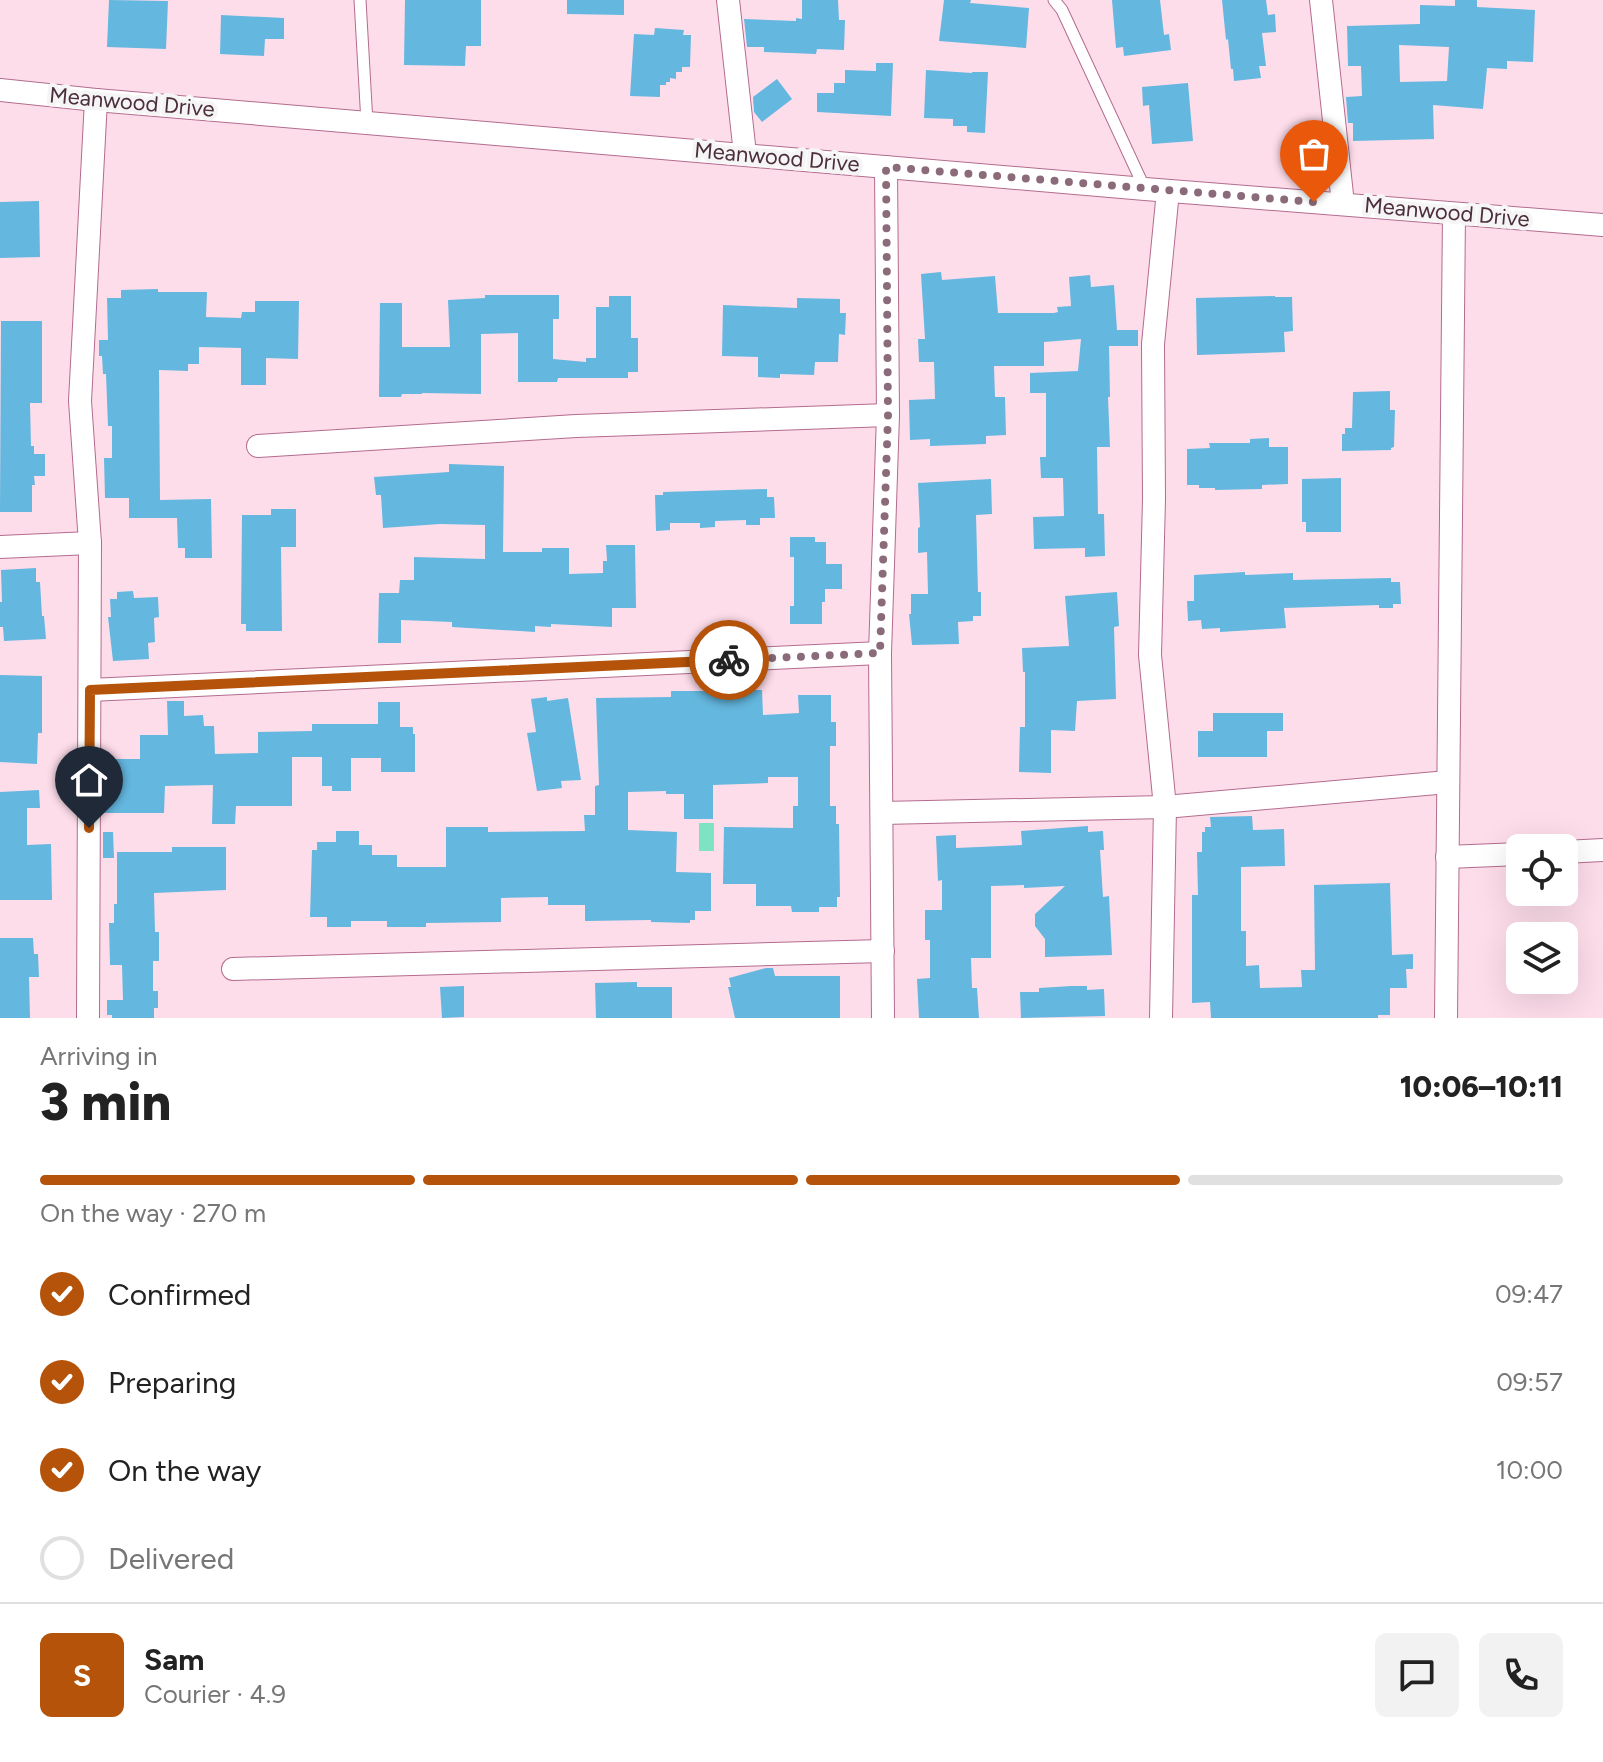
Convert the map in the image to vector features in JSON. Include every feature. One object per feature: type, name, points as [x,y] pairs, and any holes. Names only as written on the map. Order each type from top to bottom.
[{"type":"street","points":[[728,0],[745,154]]},
{"type":"street","points":[[1321,0],[1343,204]]},
{"type":"street","name":"Meanwood Drive","points":[[0,90],[1168,191],[1603,225]]},
{"type":"street","points":[[88,1018],[90,543],[80,401],[96,100]]},
{"type":"street","points":[[883,1018],[880,653],[888,415],[886,167]]},
{"type":"street","points":[[1161,1018],[1165,807],[1150,655],[1154,499],[1153,344],[1168,191]]},
{"type":"street","points":[[1446,1018],[1454,214]]},
{"type":"street","points":[[258,446],[576,426],[888,415]]},
{"type":"street","points":[[0,547],[90,543]]},
{"type":"street","points":[[90,690],[880,653]]},
{"type":"street","points":[[882,813],[1165,807],[1448,782]]},
{"type":"street","points":[[1578,851],[1603,850]]},
{"type":"street","points":[[1447,857],[1506,855]]},
{"type":"street","points":[[233,969],[883,951]]},
{"type":"lane","points":[[360,0],[367,123]]},
{"type":"lane","points":[[1061,3],[1145,189]]},
{"type":"shaded area","points":[[699,823],[714,823],[714,851],[699,851]]},
{"type":"building","points":[[109,0],[168,1],[166,49],[107,47]]},
{"type":"building","points":[[405,0],[481,0],[481,46],[466,46],[465,66],[404,65]]},
{"type":"building","points":[[567,0],[624,0],[624,15],[567,14]]},
{"type":"building","points":[[802,0],[838,0],[839,20],[845,20],[844,50],[817,49],[816,54],[764,52],[764,47],[747,47],[744,19],[796,21],[796,18],[802,19]]},
{"type":"building","points":[[944,0],[971,0],[970,3],[1029,8],[1026,48],[939,41]]},
{"type":"building","points":[[1112,0],[1160,0],[1164,35],[1169,34],[1171,50],[1124,56],[1123,47],[1116,48]]},
{"type":"building","points":[[1222,0],[1266,0],[1268,15],[1275,14],[1276,32],[1262,33],[1266,66],[1259,66],[1261,78],[1234,81]]},
{"type":"building","points":[[1455,0],[1477,0],[1477,7],[1535,10],[1533,62],[1507,61],[1507,69],[1487,68],[1483,109],[1433,105],[1434,139],[1353,141],[1353,123],[1348,123],[1346,97],[1362,96],[1361,66],[1348,66],[1347,26],[1420,24],[1420,5],[1455,6]],"holes":[[[1399,45],[1449,47],[1447,81],[1400,82]]]},
{"type":"building","points":[[221,15],[284,18],[284,39],[265,39],[264,56],[220,54]]},
{"type":"building","points":[[655,28],[684,30],[683,35],[691,35],[690,67],[682,67],[682,72],[676,72],[676,79],[670,78],[666,85],[660,85],[660,97],[630,96],[634,34],[654,35]]},
{"type":"building","points":[[876,63],[893,63],[891,116],[817,112],[817,93],[834,93],[834,83],[845,83],[845,70],[876,71]]},
{"type":"building","points":[[926,70],[988,72],[985,133],[967,132],[967,126],[953,126],[953,119],[924,118]]},
{"type":"building","points":[[777,79],[792,99],[762,122],[754,112],[753,97]]},
{"type":"building","points":[[1188,83],[1193,141],[1152,144],[1149,105],[1143,106],[1142,87]]},
{"type":"building","points":[[39,201],[40,257],[0,258],[0,202]]},
{"type":"building","points":[[941,272],[942,280],[995,276],[998,313],[1054,313],[1058,312],[1057,307],[1071,306],[1069,277],[1090,275],[1091,287],[1114,285],[1117,330],[1138,330],[1138,346],[1109,346],[1110,447],[1097,447],[1098,514],[1104,514],[1105,556],[1085,557],[1085,548],[1034,549],[1033,517],[1064,516],[1063,478],[1041,478],[1040,457],[1046,457],[1046,393],[1030,393],[1030,373],[1078,371],[1081,339],[1044,342],[1044,366],[994,366],[995,397],[1005,397],[1006,435],[986,436],[986,444],[930,446],[930,439],[910,440],[909,400],[935,399],[934,362],[919,362],[918,339],[925,339],[921,274]]},
{"type":"building","points":[[158,289],[158,292],[207,292],[206,317],[241,318],[242,312],[255,312],[255,301],[299,301],[298,359],[266,358],[266,385],[241,385],[241,348],[199,347],[199,364],[188,364],[188,371],[159,370],[160,500],[211,499],[212,558],[185,558],[185,548],[178,548],[177,518],[129,518],[129,498],[105,498],[104,458],[112,458],[112,426],[108,426],[106,374],[103,374],[102,356],[99,356],[99,340],[108,340],[107,298],[121,298],[121,290]]},
{"type":"building","points":[[485,295],[559,295],[559,319],[553,319],[553,359],[586,362],[586,358],[596,358],[596,307],[609,307],[609,296],[631,296],[631,338],[638,338],[638,372],[628,372],[628,378],[558,378],[557,382],[518,382],[518,333],[481,334],[481,394],[422,393],[379,397],[380,303],[402,303],[402,347],[450,347],[448,300],[485,298]]},
{"type":"building","points":[[1292,297],[1293,331],[1284,332],[1285,352],[1197,355],[1196,298]]},
{"type":"building","points":[[797,298],[840,299],[840,313],[846,313],[845,335],[839,334],[838,362],[815,362],[814,375],[758,377],[758,357],[722,356],[723,305],[797,308]]},
{"type":"building","points":[[1,321],[42,321],[42,403],[30,403],[31,446],[34,446],[34,454],[45,454],[45,476],[34,476],[32,512],[0,512]]},
{"type":"building","points":[[1390,391],[1390,410],[1395,410],[1394,447],[1391,450],[1342,451],[1342,434],[1345,434],[1345,428],[1352,428],[1353,392]]},
{"type":"building","points":[[1269,438],[1269,447],[1288,447],[1288,484],[1262,485],[1262,489],[1215,490],[1187,485],[1187,449],[1210,448],[1209,443],[1250,443],[1250,439]]},
{"type":"building","points":[[449,464],[504,466],[503,552],[569,548],[569,574],[603,573],[603,561],[607,561],[606,545],[635,545],[636,608],[612,608],[612,627],[551,624],[551,627],[535,626],[535,632],[452,627],[452,622],[401,620],[401,643],[378,643],[379,593],[399,593],[400,580],[414,580],[414,557],[485,559],[485,525],[383,528],[381,495],[376,495],[374,477],[449,472]]},
{"type":"building","points":[[1341,478],[1341,532],[1306,532],[1306,522],[1302,522],[1302,479]]},
{"type":"building","points":[[991,479],[992,514],[976,515],[981,616],[973,616],[973,621],[958,622],[959,644],[912,645],[911,594],[928,594],[927,552],[918,553],[918,483]]},
{"type":"building","points":[[767,489],[767,497],[774,497],[775,518],[760,518],[760,525],[746,525],[746,520],[715,521],[715,527],[700,528],[700,523],[670,523],[670,530],[656,531],[655,495],[663,495],[663,492]]},
{"type":"building","points":[[271,509],[296,509],[296,547],[281,547],[282,631],[246,631],[246,624],[241,624],[242,515],[271,515]]},
{"type":"building","points":[[790,537],[815,537],[815,542],[826,542],[826,564],[842,564],[842,589],[825,589],[822,624],[790,624],[790,606],[794,606],[794,557],[790,557]]},
{"type":"building","points":[[36,568],[46,639],[4,641],[3,627],[0,627],[1,570]]},
{"type":"building","points":[[1245,572],[1245,575],[1293,573],[1293,580],[1391,578],[1391,582],[1400,582],[1401,604],[1393,604],[1393,608],[1379,608],[1379,605],[1284,608],[1286,628],[1220,632],[1220,628],[1202,629],[1201,620],[1188,621],[1187,601],[1194,601],[1194,575]]},
{"type":"building","points":[[133,591],[134,598],[158,597],[159,617],[154,618],[155,642],[148,643],[149,659],[113,661],[108,617],[111,617],[110,599],[117,599],[117,592]]},
{"type":"building","points":[[1117,592],[1119,626],[1114,627],[1116,699],[1077,701],[1075,731],[1051,730],[1051,773],[1019,772],[1020,727],[1025,727],[1022,648],[1069,646],[1065,596]]},
{"type":"building","points":[[0,675],[42,676],[42,733],[38,733],[37,764],[0,762]]},
{"type":"building","points":[[744,690],[762,690],[763,715],[799,713],[798,695],[831,695],[831,722],[836,722],[836,746],[830,746],[830,806],[836,806],[836,824],[839,824],[840,897],[837,897],[837,907],[819,907],[819,912],[792,912],[791,906],[756,906],[756,884],[723,884],[724,827],[793,828],[793,806],[798,806],[798,777],[768,777],[768,783],[713,785],[713,819],[684,819],[684,794],[628,792],[628,830],[677,832],[676,872],[711,873],[711,911],[695,911],[695,920],[690,920],[690,923],[585,921],[585,905],[548,905],[548,897],[501,898],[501,922],[387,927],[387,921],[351,921],[351,927],[327,927],[327,917],[310,917],[312,850],[317,850],[317,842],[336,842],[336,831],[359,831],[359,845],[372,845],[372,855],[397,855],[397,867],[446,867],[446,827],[488,827],[488,832],[585,831],[584,815],[595,815],[595,786],[599,785],[596,698],[671,697],[671,691],[744,694]]},
{"type":"building","points":[[547,697],[547,701],[568,698],[581,780],[561,781],[562,788],[537,791],[527,733],[536,732],[531,699]]},
{"type":"building","points":[[167,701],[184,701],[184,716],[203,715],[204,726],[214,726],[215,754],[258,753],[258,732],[312,731],[312,724],[378,724],[378,702],[400,702],[400,727],[413,727],[415,734],[415,772],[381,772],[381,758],[351,758],[351,791],[332,791],[332,786],[322,786],[322,757],[292,757],[292,806],[236,806],[235,824],[212,824],[213,785],[165,786],[164,813],[103,813],[103,788],[108,787],[108,759],[140,759],[140,735],[168,735]]},
{"type":"building","points":[[1213,713],[1283,713],[1283,731],[1267,731],[1267,757],[1198,757],[1198,731],[1213,731]]},
{"type":"building","points":[[39,790],[40,808],[27,808],[27,845],[51,844],[52,900],[0,900],[0,792]]},
{"type":"building","points":[[1252,816],[1253,830],[1284,829],[1285,866],[1241,867],[1241,931],[1246,931],[1246,966],[1259,965],[1260,988],[1302,987],[1301,970],[1315,970],[1314,885],[1390,883],[1392,955],[1413,954],[1413,969],[1406,969],[1407,988],[1390,988],[1390,1015],[1378,1015],[1378,1018],[1211,1018],[1210,1002],[1192,1003],[1192,895],[1198,895],[1197,852],[1202,852],[1202,832],[1205,832],[1205,827],[1211,827],[1210,817]]},
{"type":"building","points":[[1088,826],[1088,832],[1103,831],[1104,850],[1100,850],[1103,897],[1109,896],[1112,955],[1045,957],[1045,939],[1035,926],[1035,914],[1065,886],[991,886],[991,958],[971,958],[972,988],[977,988],[979,1018],[919,1018],[917,979],[930,978],[930,940],[925,940],[925,910],[942,910],[942,880],[938,881],[936,836],[956,835],[956,848],[1022,845],[1021,831]]},
{"type":"building","points":[[103,832],[113,832],[114,858],[103,858]]},
{"type":"building","points":[[172,847],[226,847],[226,890],[154,893],[159,961],[153,961],[153,991],[158,991],[158,1008],[154,1008],[154,1018],[112,1018],[112,1015],[107,1015],[107,1000],[123,1000],[122,965],[110,965],[109,923],[114,923],[114,904],[117,904],[117,852],[172,852]]},
{"type":"building","points":[[0,938],[33,938],[34,954],[38,954],[39,977],[29,977],[30,1018],[0,1018]]},
{"type":"building","points":[[773,968],[775,976],[840,976],[840,1018],[735,1018],[729,978]]},
{"type":"building","points":[[637,982],[637,987],[672,987],[672,1018],[596,1018],[595,983]]},
{"type":"building","points":[[464,986],[464,1017],[442,1018],[440,987]]},
{"type":"building","points":[[1087,986],[1087,990],[1104,989],[1105,1016],[1021,1018],[1020,992]]},
{"type":"way so far","points":[[729,660],[880,653],[888,415],[886,167],[1314,202]]},
{"type":"route","points":[[89,828],[90,690],[729,660]]}]
